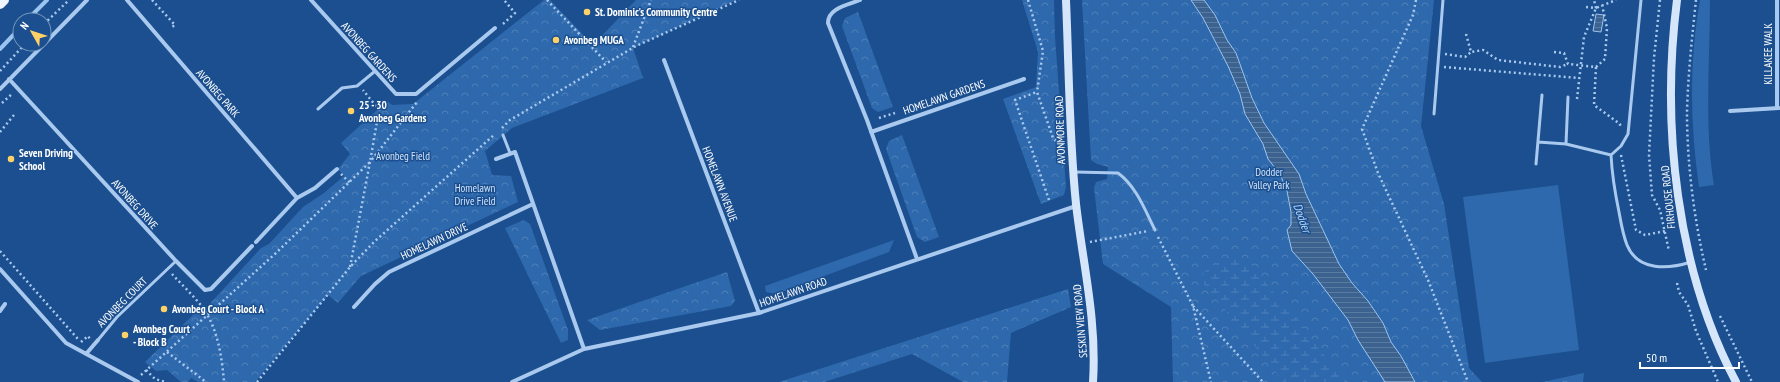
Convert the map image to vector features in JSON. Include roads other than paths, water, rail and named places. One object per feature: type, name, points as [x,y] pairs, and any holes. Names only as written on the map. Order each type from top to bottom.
[{"type":"main road","points":[[0,4],[4,0]]},
{"type":"main road","name":"AVONMORE ROAD","points":[[1066,0],[1073,172],[1076,206],[1084,259]]},
{"type":"main road","name":"FIRHOUSE ROAD","points":[[1677,0],[1671,94],[1678,196],[1683,233],[1710,324],[1736,382]]},
{"type":"main road","name":"SESKIN VIEW ROAD","points":[[1084,259],[1091,304],[1095,351],[1093,382]]},
{"type":"street","points":[[0,89],[87,0]]},
{"type":"street","name":"AVONBEG PARK","points":[[127,0],[297,198]]},
{"type":"street","name":"AVONBEG GARDENS","points":[[311,0],[374,72],[396,94],[416,94],[495,28]]},
{"type":"street","points":[[860,0],[832,12],[828,16],[828,23],[871,132],[917,260]]},
{"type":"street","name":"KILLAKEE WALK","points":[[1777,0],[1779,108]]},
{"type":"street","name":"HOMELAWN AVENUE","points":[[664,60],[759,313]]},
{"type":"street","name":"AVONBEG DRIVE","points":[[9,79],[176,262],[203,288],[208,290],[252,246]]},
{"type":"street","name":"HOMELAWN GARDENS","points":[[871,132],[1024,79]]},
{"type":"street","points":[[1730,111],[1779,108]]},
{"type":"street","points":[[496,159],[515,152],[584,349]]},
{"type":"street","points":[[256,242],[297,198],[315,188],[337,169]]},
{"type":"street","name":"HOMELAWN DRIVE","points":[[354,307],[375,284],[389,272],[532,204]]},
{"type":"street","name":"HOMELAWN ROAD","points":[[512,382],[584,349],[759,313],[1076,206]]},
{"type":"street","points":[[0,270],[62,339],[86,354],[138,382]]},
{"type":"street","points":[[0,311],[5,304]]},
{"type":"street","points":[[86,354],[96,342]]},
{"type":"lane","points":[[1434,114],[1443,0]]},
{"type":"lane","points":[[1641,0],[1628,134],[1620,146],[1611,155],[1612,179],[1627,246],[1639,261],[1650,266],[1674,267],[1691,262]]},
{"type":"lane","points":[[318,109],[342,88],[359,85],[374,72]]},
{"type":"lane","points":[[1536,164],[1542,95]]},
{"type":"lane","points":[[1566,144],[1568,97]]},
{"type":"lane","points":[[503,135],[510,153]]},
{"type":"lane","points":[[1538,142],[1566,144],[1611,155]]},
{"type":"lane","points":[[1073,172],[1108,171],[1118,173],[1126,180],[1137,196],[1155,230]]},
{"type":"lane","name":"AVONBEG COURT","points":[[96,342],[117,317],[176,262]]},
{"type":"water","name":"Dodder","points":[[1191,0],[1204,0],[1215,15],[1227,40],[1236,53],[1252,98],[1264,123],[1299,174],[1306,194],[1339,264],[1383,323],[1391,342],[1401,356],[1415,382],[1385,382],[1358,340],[1348,320],[1313,274],[1292,251],[1287,230],[1291,225],[1291,212],[1287,191],[1280,174],[1268,159],[1263,144],[1245,114],[1240,94],[1228,66],[1203,18]]},
{"type":"water","points":[[1596,14],[1604,15],[1601,32],[1593,31]]},
{"type":"waterway","points":[[35,12],[47,0]]},
{"type":"waterway","points":[[0,49],[12,36]]},
{"type":"place","name":"St. Dominic's Community Centre","points":[[587,12]]},
{"type":"place","name":"Avonbeg MUGA","points":[[556,40]]},
{"type":"place","name":"25 - 30 Avonbeg Gardens","points":[[351,111]]},
{"type":"place","name":"Seven Driving School","points":[[11,159]]},
{"type":"place","name":"Avonbeg Court - Block A","points":[[164,309]]},
{"type":"place","name":"Avonbeg Court - Block B","points":[[125,335]]},
{"type":"park label","name":"Avonbeg Field","points":[[403,156]]},
{"type":"park label","name":"Dodder Valley Park","points":[[1269,178]]},
{"type":"park label","name":"Homelawn Drive Field","points":[[475,194]]}]
